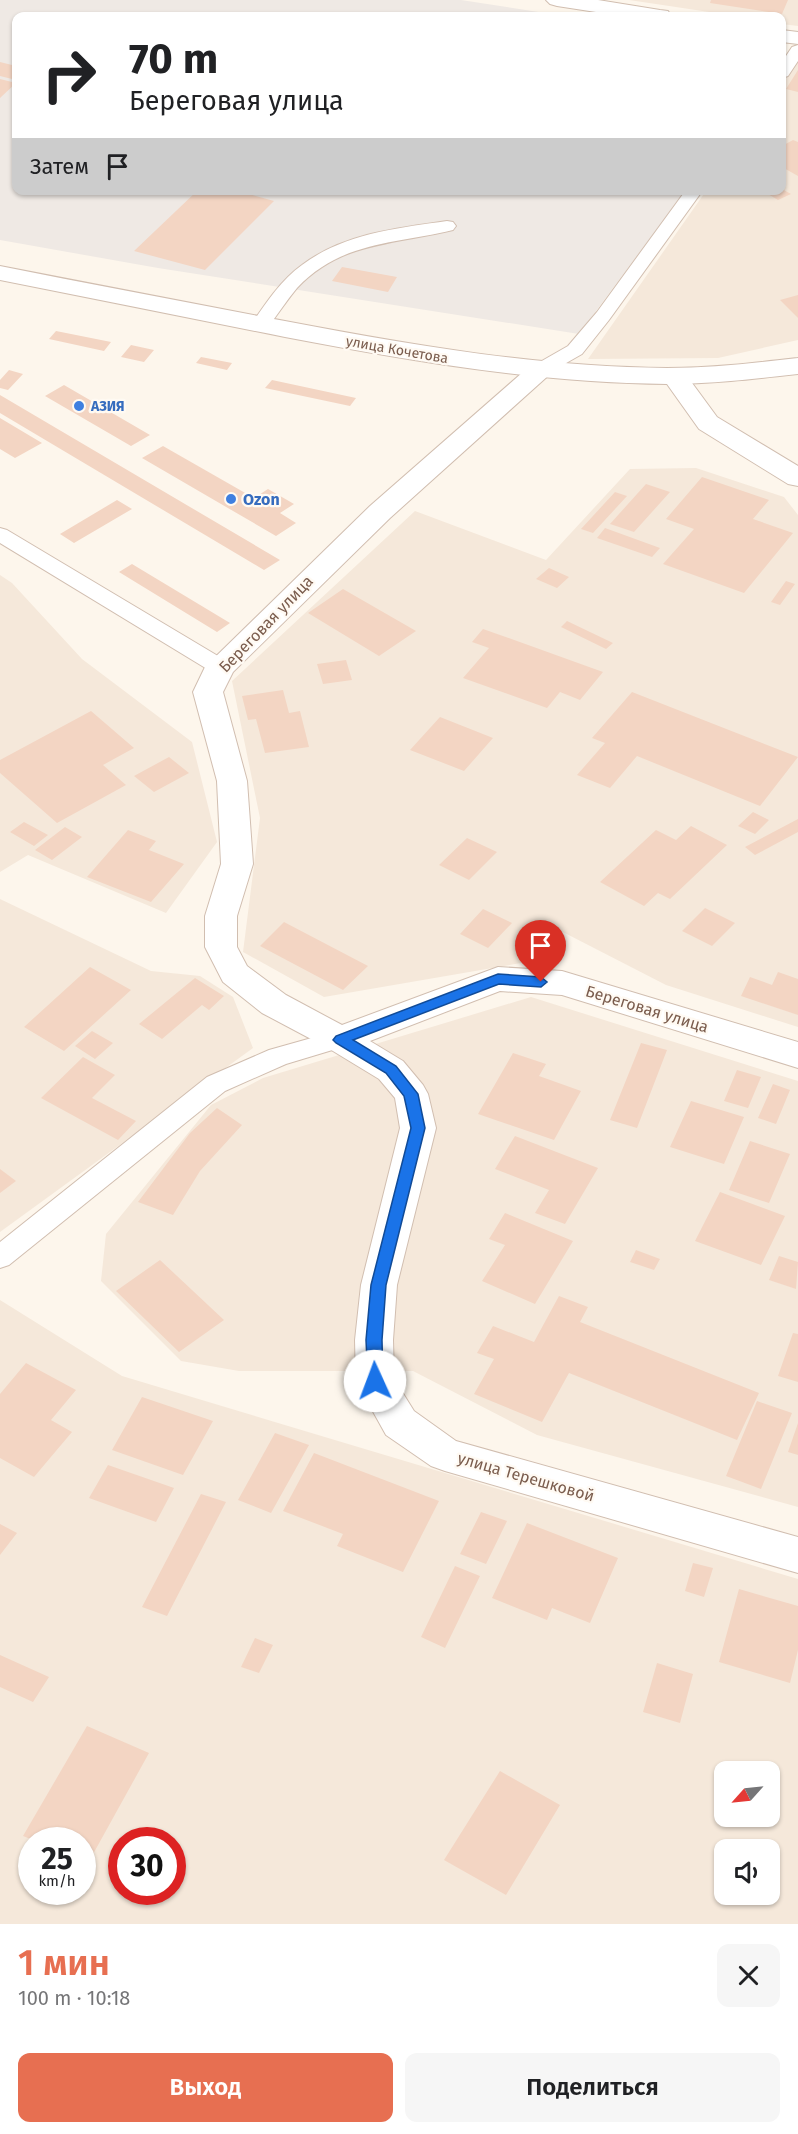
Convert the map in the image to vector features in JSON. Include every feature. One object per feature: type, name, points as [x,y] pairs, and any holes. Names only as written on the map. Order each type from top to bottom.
[{"type":"street","points":[[557,0],[619,5],[645,12]]},
{"type":"street","name":"улица Кочетова","points":[[0,273],[437,358],[617,376],[675,377],[753,372],[798,366]]},
{"type":"street","name":"Береговая улица","points":[[540,370],[380,512],[220,667],[208,692],[232,781],[237,864],[221,916],[221,947],[235,974],[274,1004],[340,1040],[498,979],[562,983],[798,1055]]},
{"type":"street","points":[[675,377],[708,423],[798,478]]},
{"type":"street","name":"улица Терешковой","points":[[340,1040],[391,1070],[411,1094],[418,1128],[379,1285],[374,1340],[375,1381],[400,1423],[445,1454],[798,1555]]},
{"type":"lane","points":[[786,67],[798,50]]},
{"type":"lane","points":[[540,370],[575,350],[603,316],[691,195]]},
{"type":"lane","points":[[260,325],[292,283],[331,254],[381,235],[447,226]]},
{"type":"lane","points":[[0,534],[220,667]]},
{"type":"lane","points":[[0,1257],[216,1084],[278,1057],[340,1040]]},
{"type":"shaded area","points":[[0,0],[461,0],[538,12],[12,12],[12,195],[682,195],[579,334],[158,268],[0,240]]},
{"type":"shaded area","points":[[629,0],[798,0],[798,26],[786,24],[786,12],[709,12]]},
{"type":"shaded area","points":[[798,61],[798,340],[718,358],[588,359],[703,195],[786,195],[786,78]]},
{"type":"shaded area","points":[[696,468],[784,497],[798,515],[798,1027],[666,985],[557,929],[533,961],[324,997],[243,952],[260,818],[232,681],[415,511],[546,560],[630,469]]},
{"type":"shaded area","points":[[0,575],[12,583],[82,659],[192,742],[217,842],[166,913],[28,855],[0,872]]},
{"type":"shaded area","points":[[0,899],[151,971],[200,976],[233,997],[253,1048],[0,1232]]},
{"type":"shaded area","points":[[531,997],[798,1081],[798,1507],[537,1435],[413,1371],[239,1371],[181,1361],[101,1281],[106,1234],[211,1105],[263,1078]]},
{"type":"shaded area","points":[[0,1300],[122,1376],[798,1579],[798,1924],[0,1924]]},
{"type":"building","points":[[711,0],[788,0],[783,12],[710,3]]},
{"type":"building","points":[[0,62],[12,65],[12,79],[0,76]]},
{"type":"building","points":[[798,70],[798,92],[786,89]]},
{"type":"building","points":[[0,79],[12,82],[12,87],[0,98]]},
{"type":"building","points":[[793,140],[798,142],[798,176],[786,169],[786,144]]},
{"type":"building","points":[[786,191],[791,194],[778,200],[770,195],[786,195]]},
{"type":"building","points":[[193,195],[252,195],[274,201],[205,270],[134,251]]},
{"type":"building","points":[[342,267],[397,277],[388,292],[332,281]]},
{"type":"building","points":[[798,295],[798,318],[780,300]]},
{"type":"building","points":[[56,331],[111,342],[104,351],[49,339]]},
{"type":"building","points":[[131,345],[154,350],[144,362],[121,357]]},
{"type":"building","points":[[201,357],[232,363],[227,370],[196,363]]},
{"type":"building","points":[[9,370],[23,374],[8,390],[0,388],[0,380]]},
{"type":"building","points":[[272,380],[356,398],[350,406],[265,388]]},
{"type":"building","points":[[64,385],[150,435],[131,446],[45,396]]},
{"type":"building","points":[[0,395],[280,560],[264,570],[0,413]]},
{"type":"building","points":[[0,418],[42,443],[15,458],[0,449]]},
{"type":"building","points":[[163,446],[254,498],[268,489],[294,504],[280,513],[296,523],[276,536],[142,458]]},
{"type":"building","points":[[702,477],[769,500],[753,519],[793,533],[744,593],[663,564],[694,529],[666,519]]},
{"type":"building","points":[[646,484],[670,492],[634,532],[610,524]]},
{"type":"building","points":[[615,492],[627,496],[593,533],[581,529]]},
{"type":"building","points":[[117,500],[132,509],[74,543],[60,534]]},
{"type":"building","points":[[605,528],[660,548],[652,557],[597,538]]},
{"type":"building","points":[[132,564],[230,623],[217,632],[119,572]]},
{"type":"building","points":[[549,568],[569,577],[557,588],[536,579]]},
{"type":"building","points":[[786,581],[795,584],[780,605],[771,602]]},
{"type":"building","points":[[343,589],[416,631],[379,656],[308,613]]},
{"type":"building","points":[[567,621],[613,643],[606,649],[561,627]]},
{"type":"building","points":[[483,629],[603,672],[580,700],[560,692],[547,708],[463,678],[489,648],[472,642]]},
{"type":"building","points":[[346,660],[352,680],[323,684],[317,664]]},
{"type":"building","points":[[283,690],[289,713],[300,711],[309,747],[265,753],[256,719],[248,720],[242,696]]},
{"type":"building","points":[[632,692],[798,757],[760,806],[637,756],[610,788],[577,775],[605,743],[592,738]]},
{"type":"building","points":[[91,711],[134,748],[103,765],[126,785],[57,823],[0,773],[0,760]]},
{"type":"building","points":[[440,717],[493,738],[464,771],[410,750]]},
{"type":"building","points":[[169,757],[189,773],[154,792],[134,776]]},
{"type":"building","points":[[753,812],[769,820],[755,834],[738,826]]},
{"type":"building","points":[[798,819],[798,832],[755,855],[745,847]]},
{"type":"building","points":[[24,822],[48,835],[34,846],[10,832]]},
{"type":"building","points":[[691,826],[727,845],[670,899],[658,893],[644,906],[600,882],[656,830],[676,840]]},
{"type":"building","points":[[65,827],[82,837],[52,860],[35,850]]},
{"type":"building","points":[[128,830],[156,841],[149,850],[184,864],[151,902],[87,877]]},
{"type":"building","points":[[467,838],[497,852],[469,880],[439,865]]},
{"type":"building","points":[[705,908],[735,923],[712,946],[682,931]]},
{"type":"building","points":[[483,909],[512,923],[488,948],[460,934]]},
{"type":"building","points":[[284,922],[368,966],[343,990],[260,946]]},
{"type":"building","points":[[90,967],[131,990],[64,1051],[24,1027]]},
{"type":"building","points":[[778,972],[798,979],[798,1015],[741,996],[750,977],[772,985]]},
{"type":"building","points":[[195,978],[224,996],[209,1010],[202,1005],[162,1039],[139,1024]]},
{"type":"building","points":[[92,1031],[113,1043],[95,1059],[75,1046]]},
{"type":"building","points":[[641,1043],[667,1050],[637,1128],[610,1120]]},
{"type":"building","points":[[513,1053],[546,1064],[539,1076],[581,1091],[554,1140],[478,1114]]},
{"type":"building","points":[[83,1057],[115,1075],[92,1098],[136,1121],[118,1140],[41,1098]]},
{"type":"building","points":[[737,1070],[761,1077],[748,1108],[724,1101]]},
{"type":"building","points":[[773,1084],[790,1090],[776,1124],[758,1118]]},
{"type":"building","points":[[691,1101],[744,1117],[724,1164],[670,1147]]},
{"type":"building","points":[[217,1108],[242,1125],[200,1171],[173,1215],[138,1202],[190,1133]]},
{"type":"building","points":[[515,1136],[598,1168],[565,1224],[535,1213],[549,1190],[495,1169]]},
{"type":"building","points":[[750,1141],[790,1154],[769,1203],[729,1190]]},
{"type":"building","points":[[0,1169],[16,1181],[0,1193]]},
{"type":"building","points":[[720,1192],[785,1216],[761,1265],[695,1241]]},
{"type":"building","points":[[505,1213],[573,1241],[535,1304],[482,1281],[505,1245],[489,1239]]},
{"type":"building","points":[[636,1250],[660,1259],[654,1270],[630,1262]]},
{"type":"building","points":[[779,1256],[798,1262],[796,1289],[769,1280]]},
{"type":"building","points":[[160,1260],[224,1320],[179,1352],[116,1291]]},
{"type":"building","points":[[559,1296],[588,1307],[580,1322],[759,1393],[737,1440],[569,1373],[542,1422],[474,1394],[494,1359],[477,1353],[493,1326],[534,1342]]},
{"type":"building","points":[[793,1333],[798,1334],[798,1382],[778,1376]]},
{"type":"building","points":[[26,1363],[76,1390],[51,1420],[72,1432],[34,1477],[0,1458],[0,1394]]},
{"type":"building","points":[[142,1397],[213,1421],[183,1475],[112,1450]]},
{"type":"building","points":[[757,1401],[792,1413],[761,1489],[726,1476]]},
{"type":"building","points":[[798,1423],[798,1455],[788,1452]]},
{"type":"building","points":[[275,1433],[309,1445],[271,1513],[238,1500]]},
{"type":"building","points":[[314,1453],[439,1501],[403,1572],[337,1546],[343,1534],[283,1511]]},
{"type":"building","points":[[108,1465],[174,1488],[156,1522],[89,1498]]},
{"type":"building","points":[[201,1494],[226,1502],[167,1616],[142,1607]]},
{"type":"building","points":[[481,1512],[507,1521],[486,1564],[460,1554]]},
{"type":"building","points":[[527,1523],[618,1558],[590,1623],[552,1608],[547,1620],[492,1598]]},
{"type":"building","points":[[0,1524],[17,1533],[0,1555]]},
{"type":"building","points":[[693,1563],[713,1568],[704,1597],[685,1591]]},
{"type":"building","points":[[455,1566],[480,1576],[445,1648],[421,1637]]},
{"type":"building","points":[[739,1589],[798,1606],[798,1650],[790,1683],[719,1662]]},
{"type":"building","points":[[255,1638],[273,1645],[259,1673],[241,1667]]},
{"type":"building","points":[[0,1655],[49,1677],[33,1702],[0,1687]]},
{"type":"building","points":[[657,1663],[693,1674],[680,1723],[643,1712]]},
{"type":"building","points":[[87,1726],[149,1753],[96,1849],[96,1827],[28,1827]]},
{"type":"building","points":[[500,1771],[560,1805],[506,1895],[444,1860]]},
{"type":"place","name":"АЗИЯ","points":[[79,406]]},
{"type":"place","name":"Ozon","points":[[231,499]]},
{"type":"route","points":[[375,1381],[374,1340],[379,1285],[418,1128],[411,1094],[391,1070],[340,1040],[498,979],[541,982]]}]
